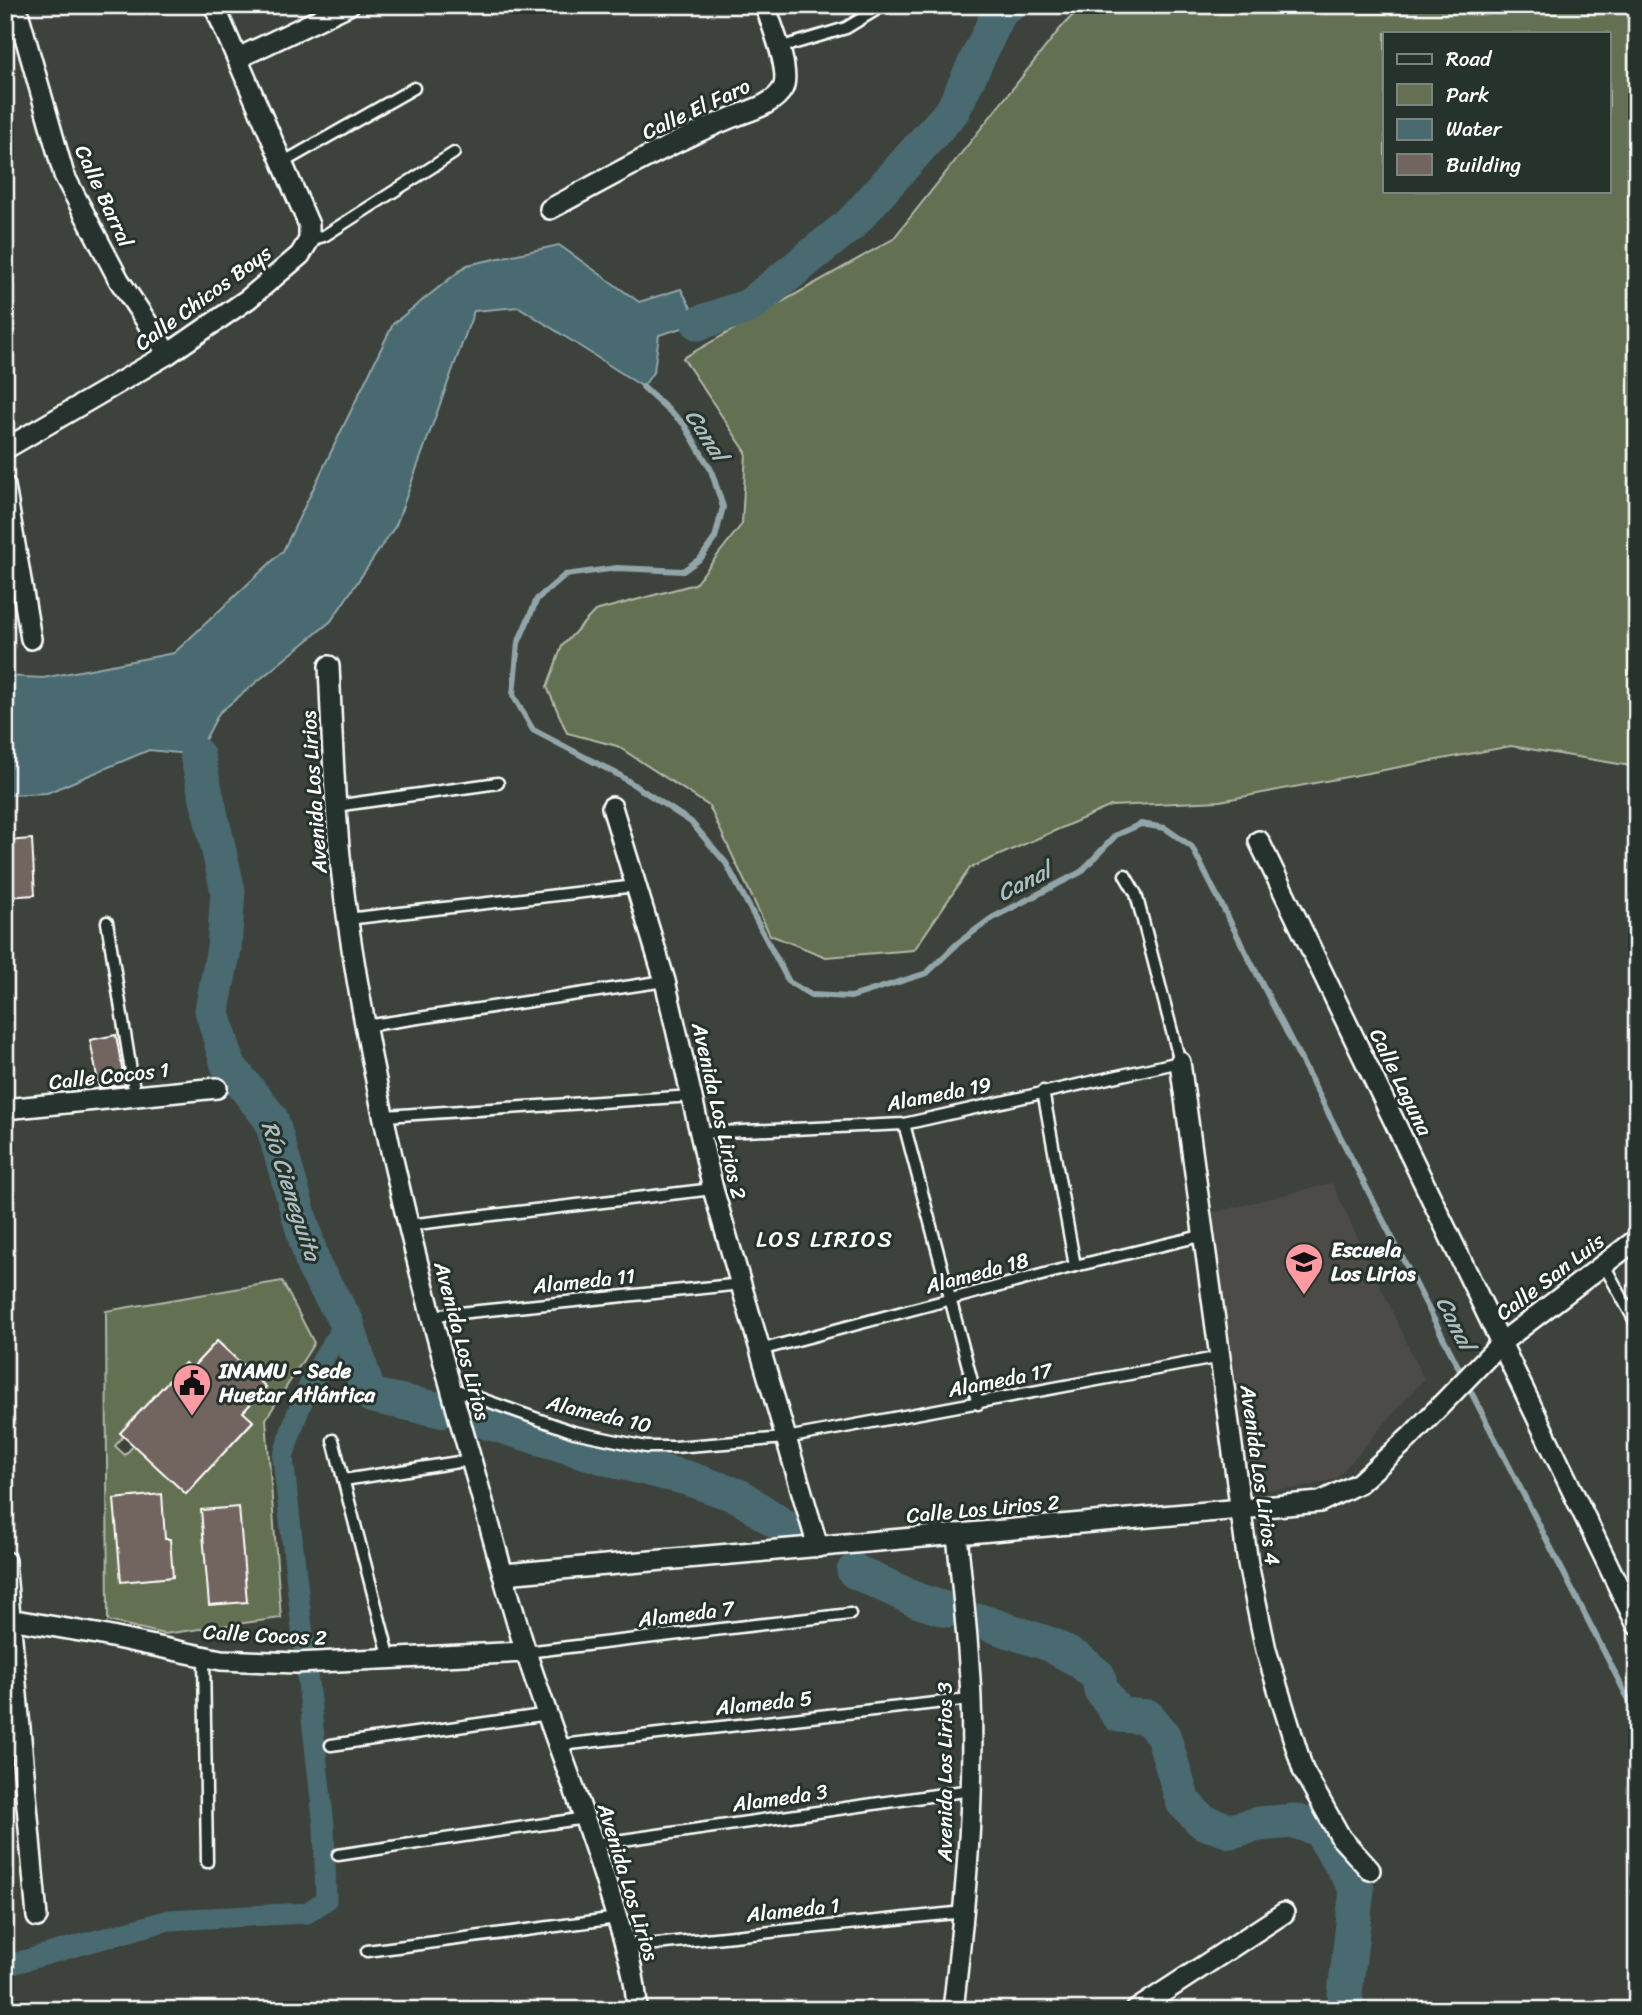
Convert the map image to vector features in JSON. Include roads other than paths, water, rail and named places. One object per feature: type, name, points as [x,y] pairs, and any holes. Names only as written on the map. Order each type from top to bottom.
[{"type":"street","name":"Calle Barral","points":[[16,5],[64,175],[120,281],[168,354]]},
{"type":"street","points":[[214,5],[309,225],[309,240]]},
{"type":"street","points":[[238,58],[349,5]]},
{"type":"street","name":"Calle El Faro","points":[[550,209],[684,137],[774,98],[782,91],[786,80],[765,5]]},
{"type":"street","name":"Calle Chicos Boys","points":[[5,449],[168,354],[248,299],[300,255],[309,240]]},
{"type":"street","points":[[5,486],[31,639]]},
{"type":"street","name":"Avenida Los Lirios","points":[[329,666],[335,806],[347,919],[365,1026],[408,1225],[449,1388],[526,1652],[595,1844],[627,1947],[637,2010]]},
{"type":"street","name":"Avenida Los Lirios 2","points":[[612,807],[664,981],[713,1189],[818,1547]]},
{"type":"street","name":"Calle Laguna","points":[[1259,841],[1502,1342],[1630,1595],[1637,1625]]},
{"type":"street","name":"Avenida Los Lirios 4","points":[[1181,1062],[1243,1510],[1248,1564],[1266,1650],[1303,1770],[1341,1838],[1370,1870]]},
{"type":"street","name":"Calle Cocos 1","points":[[5,1109],[217,1088]]},
{"type":"street","name":"Calle San Luis","points":[[1434,1413],[1502,1342],[1637,1239]]},
{"type":"street","name":"Calle Los Lirios 2","points":[[504,1574],[1320,1502],[1359,1483],[1434,1413]]},
{"type":"street","name":"Avenida Los Lirios 3","points":[[953,2010],[964,1912],[971,1790],[971,1699],[957,1534]]},
{"type":"street","points":[[5,1561],[8,1623],[37,1917]]},
{"type":"street","name":"Calle Cocos 2","points":[[8,1623],[97,1634],[204,1656],[296,1663],[526,1652]]},
{"type":"street","points":[[1136,2010],[1284,1913]]},
{"type":"lane","points":[[778,49],[846,28],[884,5]]},
{"type":"lane","points":[[282,163],[414,88]]},
{"type":"lane","points":[[309,240],[324,236],[454,153]]},
{"type":"lane","points":[[335,806],[498,783]]},
{"type":"lane","points":[[1125,875],[1136,894],[1181,1062]]},
{"type":"lane","points":[[347,919],[636,886]]},
{"type":"lane","points":[[107,922],[135,1096]]},
{"type":"lane","points":[[365,1026],[664,981]]},
{"type":"lane","name":"Alameda 19","points":[[701,1133],[904,1124],[1181,1062]]},
{"type":"lane","points":[[1043,1091],[1075,1266]]},
{"type":"lane","points":[[385,1116],[693,1096]]},
{"type":"lane","points":[[904,1124],[978,1404]]},
{"type":"lane","points":[[408,1225],[713,1189]]},
{"type":"lane","name":"Alameda 18","points":[[760,1350],[1075,1266],[1205,1236]]},
{"type":"lane","points":[[1604,1265],[1637,1325]]},
{"type":"lane","name":"Alameda 11","points":[[430,1316],[741,1284]]},
{"type":"lane","name":"Alameda 17","points":[[786,1438],[1221,1357]]},
{"type":"lane","name":"Alameda 10","points":[[449,1388],[574,1432],[646,1447],[786,1438]]},
{"type":"lane","points":[[333,1440],[390,1659]]},
{"type":"lane","points":[[344,1480],[471,1461]]},
{"type":"lane","name":"Alameda 7","points":[[526,1652],[850,1614]]},
{"type":"lane","points":[[204,1656],[207,1862]]},
{"type":"lane","name":"Alameda 5","points":[[561,1745],[971,1699]]},
{"type":"lane","points":[[331,1745],[549,1714]]},
{"type":"lane","name":"Alameda 3","points":[[595,1844],[971,1790]]},
{"type":"lane","points":[[338,1855],[585,1818]]},
{"type":"lane","name":"Alameda 1","points":[[627,1947],[964,1912]]},
{"type":"lane","points":[[367,1951],[617,1918]]},
{"type":"water","points":[[559,245],[639,302],[681,289],[699,323],[659,335],[654,371],[643,387],[519,307],[474,311],[396,525],[331,621],[219,713],[197,755],[149,750],[47,793],[5,795],[5,676],[43,678],[174,653],[283,551],[393,324],[467,265]]},
{"type":"waterway","points":[[699,323],[749,306],[852,223],[953,110],[1000,11],[1008,5]]},
{"type":"waterway","name":"Canal","points":[[643,387],[684,424],[711,470],[723,507],[715,538],[701,558],[683,571],[617,568],[565,575],[537,599],[518,643],[513,695],[533,730],[619,775],[691,822],[726,863],[789,982],[811,995],[851,997],[927,973],[958,943],[992,918],[1081,872],[1116,835],[1141,824],[1165,828],[1192,847],[1637,1716]]},
{"type":"waterway","name":"Río Cieneguita","points":[[197,755],[228,891],[224,948],[212,1010],[228,1065],[271,1119],[314,1267],[347,1323],[367,1389],[373,1396],[441,1410]]},
{"type":"waterway","points":[[5,1966],[169,1920],[307,1913],[326,1900],[324,1826],[283,1458],[308,1387],[347,1323]]},
{"type":"waterway","name":"Río Cieneguita","points":[[474,1418],[620,1462],[687,1478],[739,1496],[786,1528]]},
{"type":"waterway","name":"Río Cieneguita","points":[[854,1571],[919,1601],[948,1610]]},
{"type":"waterway","name":"Río Cieneguita","points":[[980,1621],[1049,1644],[1079,1660],[1098,1676],[1101,1690],[1119,1715],[1148,1717],[1163,1735],[1183,1802],[1203,1822],[1231,1831],[1259,1824],[1294,1821],[1319,1829],[1357,1889],[1345,1993],[1347,2010]]},
{"type":"place","name":"Escuela Los Lirios","points":[[1304,1296]]},
{"type":"place","name":"INAMU - Sede Huetar Atlántica","points":[[192,1417]]},
{"type":"district","name":"LOS LIRIOS","points":[[825,1239]]}]
